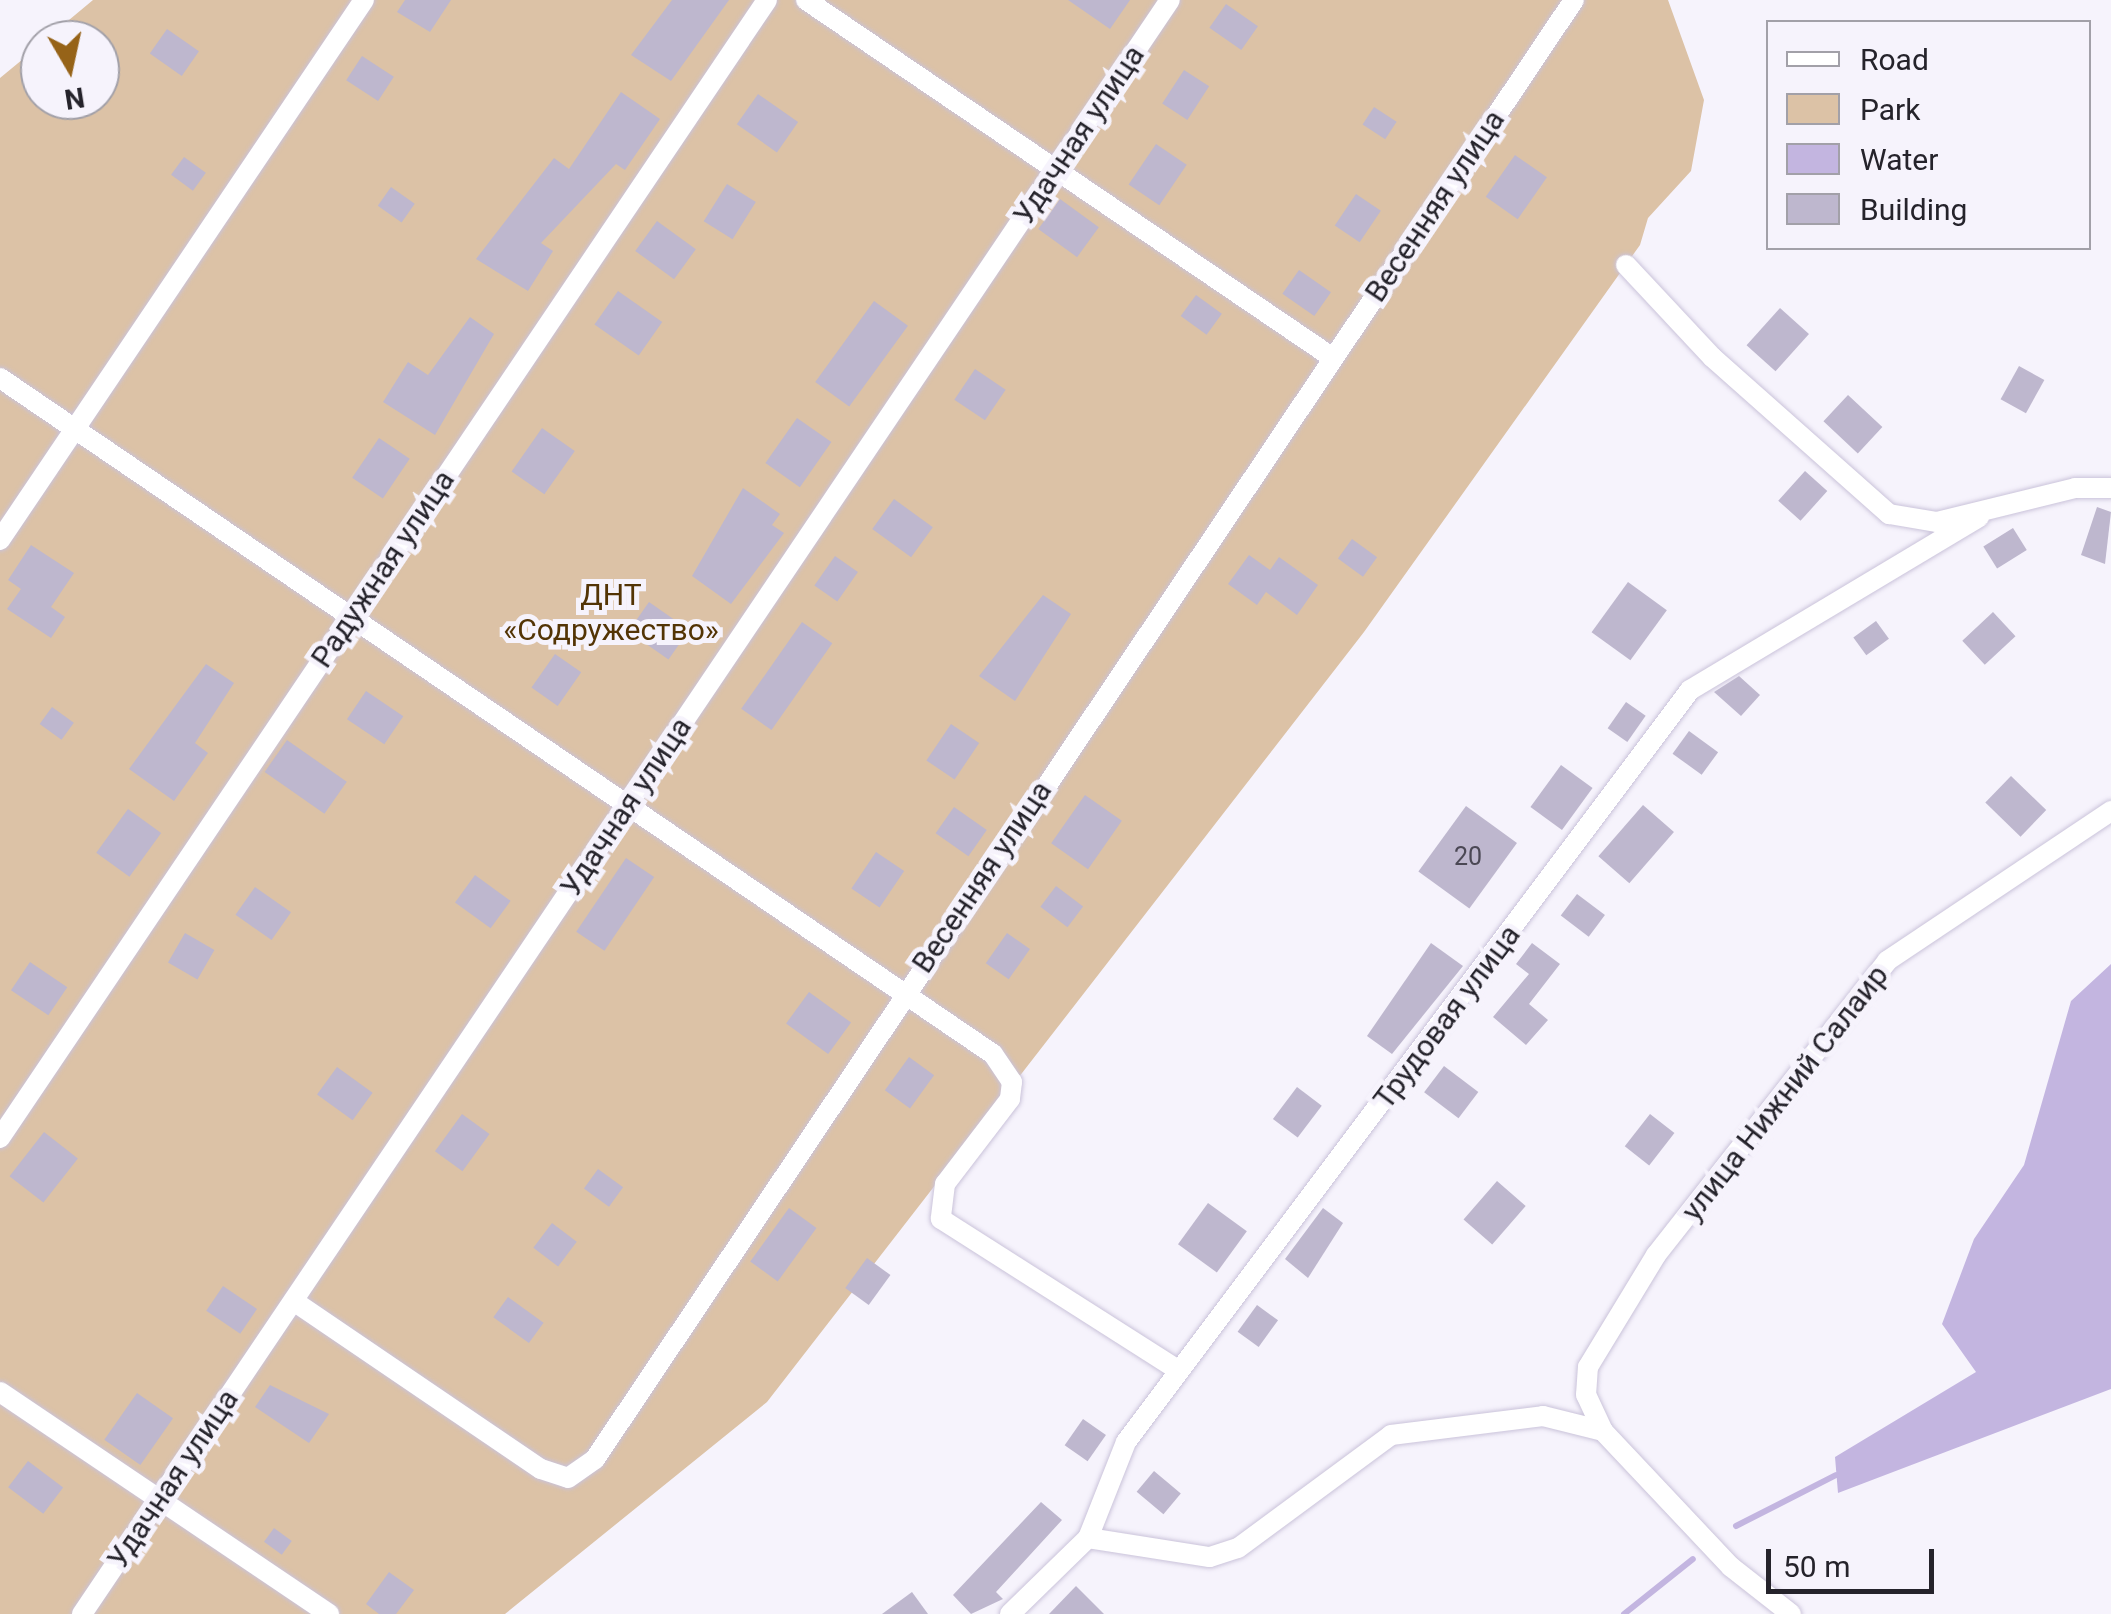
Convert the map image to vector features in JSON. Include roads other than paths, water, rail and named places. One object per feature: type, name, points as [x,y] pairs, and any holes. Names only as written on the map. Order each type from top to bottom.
[{"type":"street","points":[[0,540],[364,0]]},
{"type":"street","name":"Радужная улица","points":[[0,1138],[767,0]]},
{"type":"street","points":[[806,0],[1333,358]]},
{"type":"street","name":"Удачная улица","points":[[82,1614],[1170,0]]},
{"type":"street","name":"Весенняя улица","points":[[295,1302],[568,1478],[595,1459],[904,993],[1574,0]]},
{"type":"street","points":[[1626,265],[1873,503],[1937,522],[1980,517],[2074,488],[2111,488]]},
{"type":"street","points":[[0,378],[993,1054],[1012,1082],[1010,1100],[945,1184],[941,1219],[1178,1370]]},
{"type":"street","name":"Трудовая улица","points":[[1010,1614],[1088,1538],[1126,1442],[1690,690],[1980,517]]},
{"type":"street","name":"улица Нижний Салаир","points":[[1604,1431],[1586,1395],[1600,1348],[1656,1255],[1887,961],[2111,811]]},
{"type":"street","points":[[0,1392],[329,1614]]},
{"type":"street","points":[[1088,1538],[1210,1557],[1238,1548],[1392,1435],[1544,1416],[1604,1431],[1731,1567],[1791,1614]]},
{"type":"water","points":[[2111,964],[2111,1389],[1838,1493],[1835,1457],[1976,1372],[1942,1324],[1974,1239],[2024,1165],[2071,1001]]},
{"type":"waterway","points":[[1736,1526],[1836,1475]]},
{"type":"waterway","points":[[1624,1614],[1693,1559]]},
{"type":"park label","name":"ДНТ «Содружество»","points":[[611,612]]}]
